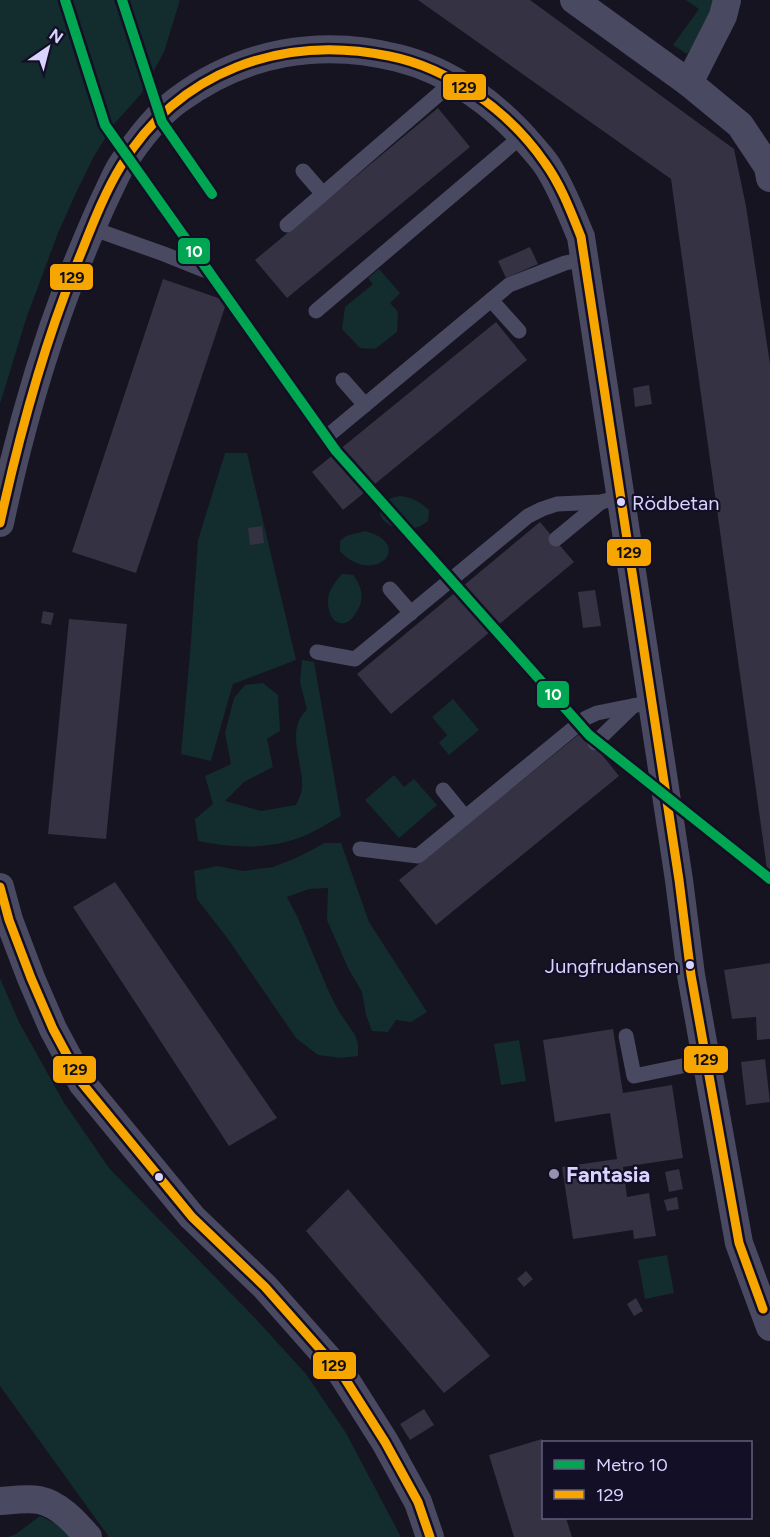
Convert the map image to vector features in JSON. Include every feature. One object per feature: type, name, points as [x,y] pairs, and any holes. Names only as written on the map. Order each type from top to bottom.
[{"type":"street","points":[[574,0],[689,83],[740,125],[768,167],[770,178]]},
{"type":"street","points":[[689,83],[723,16],[728,0]]},
{"type":"street","points":[[0,523],[22,426],[52,330],[91,228],[121,167],[150,126],[177,101],[211,79],[241,64],[274,54],[341,49],[378,53],[434,70],[472,91],[523,135],[548,165],[566,197],[581,237],[611,499],[642,704],[679,880],[691,975],[738,1243],[768,1314]]},
{"type":"street","points":[[0,887],[9,920],[31,978],[53,1029],[82,1083],[192,1217],[265,1287],[342,1374],[385,1442],[418,1502],[430,1537]]},
{"type":"street","points":[[1,1500],[38,1500],[53,1505],[74,1521],[88,1537]]},
{"type":"lane","points":[[287,225],[454,81]]},
{"type":"lane","points":[[316,311],[523,135]]},
{"type":"lane","points":[[303,171],[323,194]]},
{"type":"lane","points":[[91,228],[204,270]]},
{"type":"lane","points":[[330,434],[509,285],[565,263],[585,259]]},
{"type":"lane","points":[[491,300],[519,331]]},
{"type":"lane","points":[[343,380],[365,405]]},
{"type":"lane","points":[[556,539],[611,499]]},
{"type":"lane","points":[[317,652],[355,659],[528,516],[557,504],[611,499]]},
{"type":"lane","points":[[390,589],[411,613]]},
{"type":"lane","points":[[595,743],[642,704]]},
{"type":"lane","points":[[360,849],[418,856],[586,718],[597,713],[642,704]]},
{"type":"lane","points":[[443,790],[465,817]]},
{"type":"lane","points":[[626,1036],[634,1076],[706,1061]]},
{"type":"green space","points":[[0,0],[180,0],[164,52],[141,94],[115,123],[94,156],[58,233],[26,319],[0,404]]},
{"type":"green space","points":[[686,0],[717,0],[708,22],[687,54],[673,45],[699,9]]},
{"type":"green space","points":[[379,269],[400,293],[390,303],[398,312],[397,332],[375,349],[360,348],[342,329],[345,307],[373,284],[368,278]]},
{"type":"green space","points":[[225,453],[247,453],[296,660],[233,684],[211,761],[181,754],[198,540]]},
{"type":"green space","points":[[400,496],[416,500],[429,510],[428,521],[416,528],[404,529],[393,527],[385,521],[380,514],[380,507],[387,500]]},
{"type":"green space","points":[[365,531],[380,537],[387,545],[388,553],[384,560],[376,564],[365,565],[353,561],[340,551],[340,541],[346,536]]},
{"type":"green space","points":[[342,574],[353,575],[362,594],[360,605],[352,618],[340,623],[330,614],[328,599],[331,589]]},
{"type":"green space","points":[[302,660],[314,662],[341,816],[309,834],[278,844],[238,846],[198,841],[195,819],[213,804],[205,776],[231,764],[225,733],[234,698],[245,685],[263,683],[278,695],[280,731],[267,739],[273,767],[244,782],[225,801],[261,811],[296,805],[302,787],[297,727],[307,710],[300,682]]},
{"type":"green space","points":[[453,699],[479,730],[449,755],[439,743],[447,735],[432,717]]},
{"type":"green space","points":[[394,775],[404,787],[414,779],[437,805],[399,838],[365,800]]},
{"type":"green space","points":[[325,843],[341,843],[369,922],[427,1012],[411,1022],[396,1020],[388,1032],[372,1031],[366,1015],[362,992],[348,968],[327,920],[328,888],[309,889],[287,897],[328,990],[355,1035],[358,1056],[341,1058],[318,1055],[296,1038],[228,939],[197,899],[194,871],[217,866],[243,871],[273,867]]},
{"type":"green space","points":[[0,978],[19,1022],[63,1101],[109,1168],[255,1318],[306,1374],[346,1433],[401,1537],[109,1537],[0,1386]]},
{"type":"green space","points":[[519,1040],[526,1081],[501,1085],[494,1044]]},
{"type":"green space","points":[[667,1255],[674,1293],[645,1299],[638,1260]]},
{"type":"green space","points":[[40,1516],[59,1525],[70,1537],[8,1537],[16,1534]]},
{"type":"building","points":[[418,0],[530,0],[734,149],[746,206],[770,364],[770,869],[767,869],[671,179]]},
{"type":"building","points":[[438,108],[470,147],[287,298],[255,260]]},
{"type":"building","points":[[530,247],[538,264],[506,278],[498,261]]},
{"type":"building","points":[[163,279],[227,301],[136,573],[72,552]]},
{"type":"building","points":[[496,322],[527,360],[343,510],[312,472]]},
{"type":"building","points":[[649,385],[652,404],[635,407],[633,388]]},
{"type":"building","points":[[540,522],[574,562],[391,714],[357,674]]},
{"type":"building","points":[[262,526],[264,543],[250,545],[248,528]]},
{"type":"building","points":[[595,590],[601,626],[583,628],[578,592]]},
{"type":"building","points":[[43,611],[54,613],[51,625],[41,623]]},
{"type":"building","points":[[69,619],[127,624],[106,839],[48,834]]},
{"type":"building","points":[[583,731],[619,776],[436,925],[399,880]]},
{"type":"building","points":[[115,882],[277,1118],[229,1146],[73,907]]},
{"type":"building","points":[[770,963],[770,1039],[757,1040],[756,1017],[732,1019],[724,970]]},
{"type":"building","points":[[613,1029],[623,1093],[672,1085],[683,1158],[623,1167],[627,1197],[649,1193],[656,1236],[634,1239],[633,1230],[573,1239],[562,1167],[617,1159],[610,1113],[555,1122],[543,1040]]},
{"type":"building","points":[[765,1059],[770,1102],[746,1105],[741,1062]]},
{"type":"building","points":[[679,1169],[683,1189],[669,1192],[665,1172]]},
{"type":"building","points":[[348,1189],[490,1356],[444,1393],[306,1231]]},
{"type":"building","points":[[677,1197],[679,1209],[667,1211],[664,1200]]},
{"type":"building","points":[[526,1271],[533,1279],[524,1287],[517,1279]]},
{"type":"building","points":[[636,1298],[643,1311],[634,1316],[627,1304]]},
{"type":"building","points":[[424,1409],[434,1425],[410,1440],[400,1424]]},
{"type":"building","points":[[542,1439],[542,1519],[566,1519],[572,1537],[514,1537],[489,1455]]},
{"type":"metro line","name":"10","points":[[65,0],[105,125],[336,451],[589,735],[770,879]]},
{"type":"metro line","name":"10","points":[[122,0],[162,122],[212,194]]},
{"type":"transit line","name":"129","points":[[0,523],[23,426],[42,362],[63,299],[91,229],[121,166],[145,133],[172,106],[203,84],[236,67],[272,56],[310,51],[349,51],[389,56],[434,71],[477,95],[514,126],[551,171],[581,237],[679,880],[691,975],[739,1243],[763,1309]]},
{"type":"transit line","name":"129","points":[[0,887],[9,920],[31,978],[53,1029],[82,1083],[192,1217],[265,1287],[342,1374],[385,1442],[418,1502],[430,1537]]},
{"type":"place","name":"Rödbetan","points":[[621,502]]},
{"type":"place","name":"Jungfrudansen","points":[[690,965]]},
{"type":"place","name":"Fantasia","points":[[554,1174]]}]
